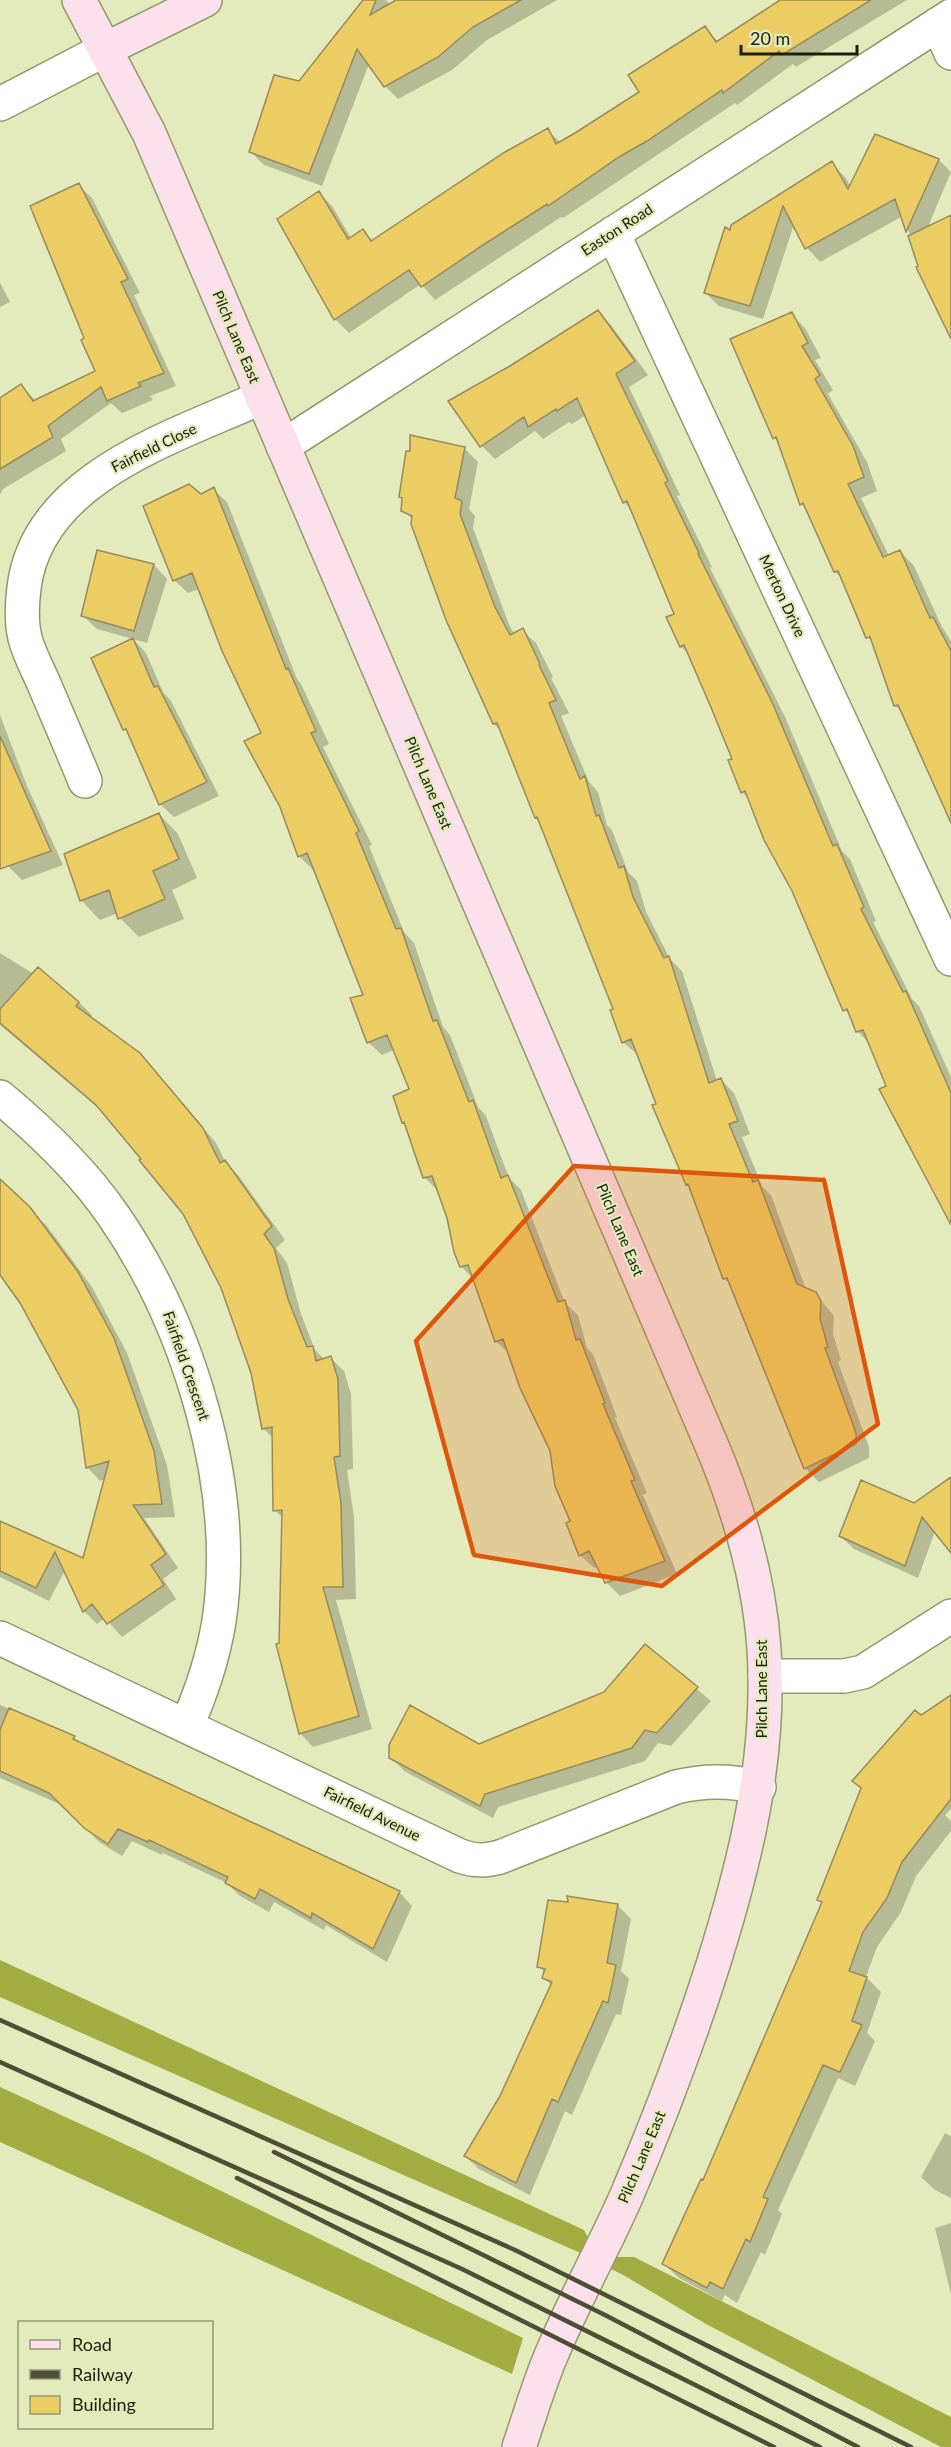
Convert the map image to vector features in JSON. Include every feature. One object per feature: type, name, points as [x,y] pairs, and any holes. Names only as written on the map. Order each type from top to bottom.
[{"type":"street","name":"Pilch Lane East","points":[[79,0],[149,133],[725,1476],[750,1555],[764,1647],[765,1676],[759,1787],[740,1876],[697,2016],[668,2095],[625,2198],[545,2371],[519,2447]]},
{"type":"street","points":[[0,104],[205,0]]},
{"type":"street","name":"Easton Road","points":[[283,446],[612,233],[947,31]]},
{"type":"street","name":"Merton Drive","points":[[612,233],[951,959]]},
{"type":"street","name":"Fairfield Close","points":[[86,781],[25,640],[23,599],[32,552],[53,517],[109,469],[135,454],[262,397]]},
{"type":"street","name":"Fairfield Crescent","points":[[0,1097],[56,1147],[112,1215],[138,1255],[163,1303],[197,1390],[206,1423],[220,1514],[222,1583],[219,1619],[206,1680],[187,1725]]},
{"type":"street","points":[[765,1676],[844,1676],[863,1672],[951,1616]]},
{"type":"street","name":"Fairfield Avenue","points":[[0,1638],[460,1856],[473,1860],[500,1857],[676,1787],[693,1783],[723,1781],[759,1787]]},
{"type":"highlighted area","points":[[574,1166],[824,1180],[878,1424],[662,1586],[474,1555],[416,1341]]},
{"type":"green space","points":[[0,1960],[584,2230],[594,2246],[603,2254],[615,2257],[634,2257],[951,2417],[951,2447],[941,2447],[706,2324],[625,2276],[576,2251],[0,1997]]},
{"type":"green space","points":[[0,2087],[135,2149],[523,2338],[512,2374],[0,2142]]},
{"type":"building","points":[[363,0],[376,0],[370,15],[396,0],[521,0],[473,27],[438,57],[384,87],[357,49],[309,174],[249,152],[274,75],[299,81]]},
{"type":"building","points":[[780,0],[871,0],[782,55],[779,51],[723,93],[722,90],[421,287],[409,270],[334,320],[277,219],[319,191],[348,239],[363,229],[371,241],[505,152],[548,128],[556,144],[639,92],[628,75],[705,26],[716,42]]},
{"type":"building","points":[[875,134],[939,159],[906,232],[895,199],[805,249],[783,206],[750,306],[704,293],[725,227],[730,230],[731,225],[832,161],[848,189]]},
{"type":"building","points":[[79,183],[128,279],[121,282],[164,373],[138,383],[141,386],[107,401],[101,387],[48,426],[53,437],[0,469],[0,398],[21,384],[33,401],[95,371],[81,340],[84,338],[30,206]]},
{"type":"building","points":[[951,215],[951,339],[916,267],[918,266],[908,236]]},
{"type":"building","points":[[598,310],[635,361],[616,374],[668,481],[665,483],[698,554],[772,702],[833,846],[837,844],[864,907],[861,909],[903,992],[906,991],[951,1093],[951,1225],[879,1089],[886,1086],[863,1030],[856,1032],[847,1009],[843,1011],[792,891],[764,840],[745,791],[741,793],[728,760],[732,759],[710,705],[684,645],[680,647],[666,617],[674,614],[627,501],[623,503],[577,398],[528,427],[524,417],[480,447],[448,401],[510,366]]},
{"type":"building","points":[[792,312],[808,343],[802,346],[820,375],[815,379],[853,446],[864,477],[848,484],[883,557],[900,550],[930,618],[933,617],[951,651],[951,823],[898,705],[894,706],[870,637],[866,638],[838,571],[834,572],[803,503],[800,505],[776,437],[773,439],[730,339]]},
{"type":"building","points":[[410,435],[465,447],[455,498],[462,501],[460,514],[495,607],[510,635],[523,628],[540,664],[556,700],[549,703],[580,779],[585,776],[596,816],[599,815],[619,868],[624,866],[633,897],[664,958],[669,956],[709,1083],[721,1078],[738,1121],[729,1124],[753,1182],[758,1180],[797,1284],[816,1292],[821,1301],[820,1319],[828,1347],[825,1348],[856,1433],[856,1444],[804,1469],[727,1278],[723,1279],[688,1184],[686,1185],[652,1105],[656,1104],[631,1039],[622,1043],[610,1010],[613,1009],[537,817],[535,818],[497,723],[493,724],[446,620],[411,524],[412,516],[401,511],[402,498],[399,497],[406,451],[410,451]]},
{"type":"building","points":[[189,484],[201,494],[214,487],[286,669],[288,668],[316,731],[311,733],[359,831],[356,833],[396,929],[401,928],[433,1021],[437,1020],[469,1102],[473,1100],[501,1178],[508,1175],[558,1302],[565,1300],[576,1340],[580,1339],[605,1403],[603,1404],[635,1480],[631,1481],[665,1561],[605,1583],[589,1551],[579,1556],[566,1523],[570,1521],[555,1486],[550,1451],[520,1388],[503,1339],[495,1342],[468,1265],[460,1267],[454,1252],[447,1218],[432,1176],[423,1178],[404,1122],[402,1123],[393,1096],[409,1089],[387,1035],[367,1043],[350,998],[363,995],[307,853],[298,857],[280,807],[244,741],[261,733],[222,651],[192,573],[173,581],[143,506]]},
{"type":"building","points":[[97,550],[154,564],[134,631],[81,616]]},
{"type":"building","points":[[133,638],[154,687],[158,686],[207,782],[159,805],[126,729],[123,730],[91,658]]},
{"type":"building","points":[[0,736],[51,851],[0,869]]},
{"type":"building","points":[[159,813],[179,859],[153,871],[165,899],[118,919],[109,890],[80,901],[64,854]]},
{"type":"building","points":[[38,967],[79,1002],[76,1006],[140,1053],[203,1128],[220,1163],[225,1160],[272,1226],[264,1234],[274,1248],[288,1299],[307,1347],[313,1346],[316,1361],[331,1356],[338,1379],[340,1456],[334,1457],[341,1503],[343,1587],[323,1587],[359,1716],[299,1734],[276,1644],[279,1643],[282,1510],[273,1511],[272,1427],[262,1429],[251,1373],[221,1288],[183,1214],[96,1105],[0,1023],[0,1009]]},
{"type":"building","points":[[0,1179],[30,1207],[78,1272],[114,1338],[154,1451],[162,1504],[133,1505],[166,1554],[151,1565],[164,1585],[107,1624],[92,1604],[83,1612],[55,1552],[36,1588],[0,1571],[0,1521],[83,1558],[109,1461],[86,1468],[78,1410],[20,1303],[0,1275]]},
{"type":"building","points":[[951,1477],[951,1553],[922,1517],[905,1566],[839,1536],[861,1480],[914,1503]]},
{"type":"building","points":[[645,1644],[698,1687],[657,1733],[645,1730],[632,1748],[485,1794],[480,1806],[389,1758],[389,1745],[410,1705],[479,1744],[604,1692]]},
{"type":"building","points":[[951,1695],[951,1799],[902,1862],[887,1898],[863,1932],[849,1971],[867,1977],[852,2021],[862,2025],[840,2072],[823,2065],[763,2197],[768,2199],[750,2242],[746,2239],[723,2289],[710,2282],[707,2288],[662,2264],[701,2179],[703,2180],[822,1902],[817,1900],[861,1788],[852,1781],[915,1710],[921,1715]]},
{"type":"building","points":[[9,1708],[75,1736],[73,1739],[400,1891],[373,1949],[312,1913],[311,1918],[260,1889],[255,1899],[225,1883],[228,1877],[149,1840],[148,1842],[118,1829],[108,1844],[84,1828],[49,1793],[0,1771],[0,1730]]},
{"type":"building","points":[[567,1896],[618,1904],[607,1963],[616,1965],[608,2003],[603,2001],[558,2102],[552,2099],[516,2183],[464,2156],[500,2096],[552,1982],[542,1978],[545,1969],[537,1967],[548,1900],[568,1902]]},
{"type":"railway","points":[[0,2020],[515,2250],[911,2447]]},
{"type":"railway","points":[[0,2062],[462,2269],[820,2447]]},
{"type":"railway","points":[[274,2152],[605,2315],[858,2447]]},
{"type":"railway","points":[[237,2178],[774,2447]]}]
